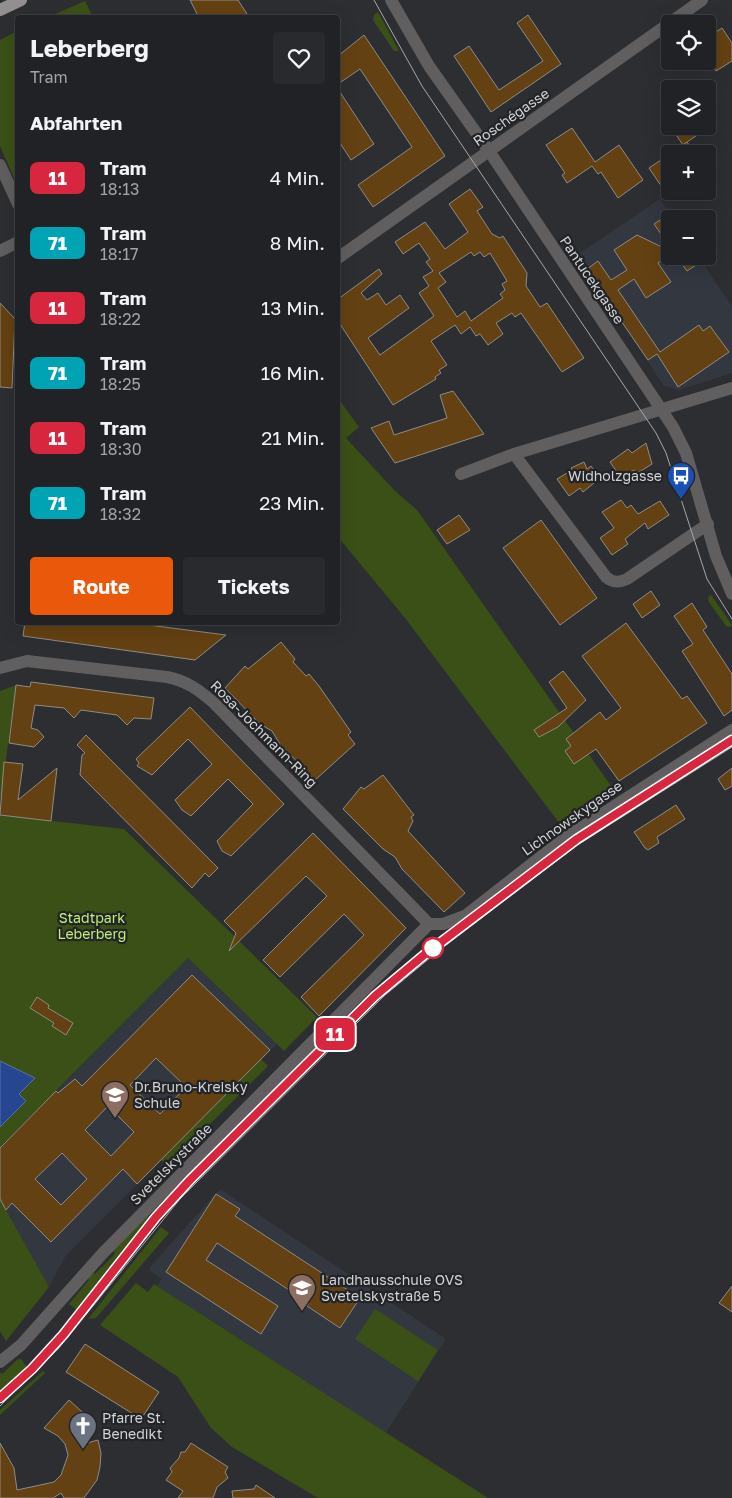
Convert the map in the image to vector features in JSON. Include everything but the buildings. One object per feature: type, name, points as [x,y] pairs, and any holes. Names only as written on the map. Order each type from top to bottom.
[{"type":"main road","points":[[0,10],[21,0]]},
{"type":"street","name":"Pantucekgasse","points":[[391,0],[430,66],[662,409],[681,442],[708,524],[716,556],[732,594]]},
{"type":"street","name":"Roschégasse","points":[[340,257],[702,0]]},
{"type":"street","points":[[0,165],[15,198]]},
{"type":"street","points":[[0,251],[15,244]]},
{"type":"street","points":[[461,474],[514,454],[732,388]]},
{"type":"street","points":[[514,454],[606,577],[615,582],[627,578],[708,524]]},
{"type":"street","name":"Rosa-Jochmann-Ring","points":[[0,668],[27,661],[167,677],[181,680],[196,687],[214,703],[429,924]]},
{"type":"street","name":"Lichnowskygasse","points":[[429,924],[443,924],[465,916],[564,838],[732,730]]},
{"type":"street","name":"Svetelskystraße","points":[[0,1362],[21,1345],[102,1253],[429,924]]},
{"type":"shaded area","points":[[660,199],[667,210],[661,210],[661,265],[704,265],[732,307],[732,373],[679,390],[664,386],[577,255]]},
{"type":"shaded area","name":"Dr.Bruno-Kreisky Schule","points":[[188,958],[277,1044],[66,1255],[49,1287],[0,1199],[0,1148]]},
{"type":"shaded area","name":"Landhausschule OVS Svetelskystraße 5","points":[[220,1189],[446,1339],[385,1434],[157,1286],[162,1279],[150,1271],[150,1267]]},
{"type":"green space","points":[[85,1],[92,15],[53,15]]},
{"type":"green space","points":[[378,12],[399,51],[394,51],[373,20],[374,15]]},
{"type":"green space","points":[[15,32],[15,180],[0,146],[0,40]]},
{"type":"green space","points":[[340,401],[359,427],[346,438],[395,491],[417,510],[616,793],[563,828],[405,618],[340,539]]},
{"type":"green space","points":[[711,595],[732,625],[730,627],[726,626],[709,602],[708,597]]},
{"type":"green space","points":[[16,685],[0,803],[0,691]]},
{"type":"green space","name":"Stadtpark Leberberg","points":[[0,815],[124,829],[317,1017],[284,1051],[188,958],[0,1147]]},
{"type":"green space","points":[[261,1059],[268,1066],[167,1167],[161,1160]]},
{"type":"green space","points":[[0,1199],[49,1287],[6,1341],[0,1331]]},
{"type":"green space","points":[[148,1216],[151,1218],[78,1311],[69,1304],[89,1280],[87,1277],[92,1272],[95,1274],[115,1254],[113,1250]]},
{"type":"green space","points":[[161,1227],[169,1233],[96,1318],[88,1319]]},
{"type":"green space","points":[[136,1283],[148,1292],[154,1284],[488,1498],[318,1498],[232,1447],[211,1428],[178,1377],[100,1325]]},
{"type":"green space","points":[[375,1309],[438,1350],[418,1381],[355,1339]]},
{"type":"green space","points":[[18,1359],[21,1359],[28,1368],[0,1394],[0,1372],[2,1374]]},
{"type":"green space","points":[[43,1371],[45,1373],[0,1415],[0,1410]]},
{"type":"water","points":[[0,1061],[35,1078],[19,1094],[26,1101],[0,1127]]},
{"type":"tram line","points":[[374,0],[422,86],[656,433],[666,453],[707,579],[732,619]]},
{"type":"tram line","name":"11","points":[[0,1398],[32,1369],[63,1335],[173,1198],[375,996],[424,955],[577,839],[732,740]]},
{"type":"tram line","points":[[0,1406],[58,1349],[180,1199],[384,996],[437,952],[576,846],[732,747]]},
{"type":"place","name":"Widholzgasse","points":[[681,500]]},
{"type":"place","name":"Dr.Bruno-Kreisky Schule","points":[[115,1119]]},
{"type":"place","name":"Landhausschule OVS Svetelskystraße 5","points":[[302,1312]]},
{"type":"place","name":"Pfarre St. Benedikt","points":[[83,1450]]}]
